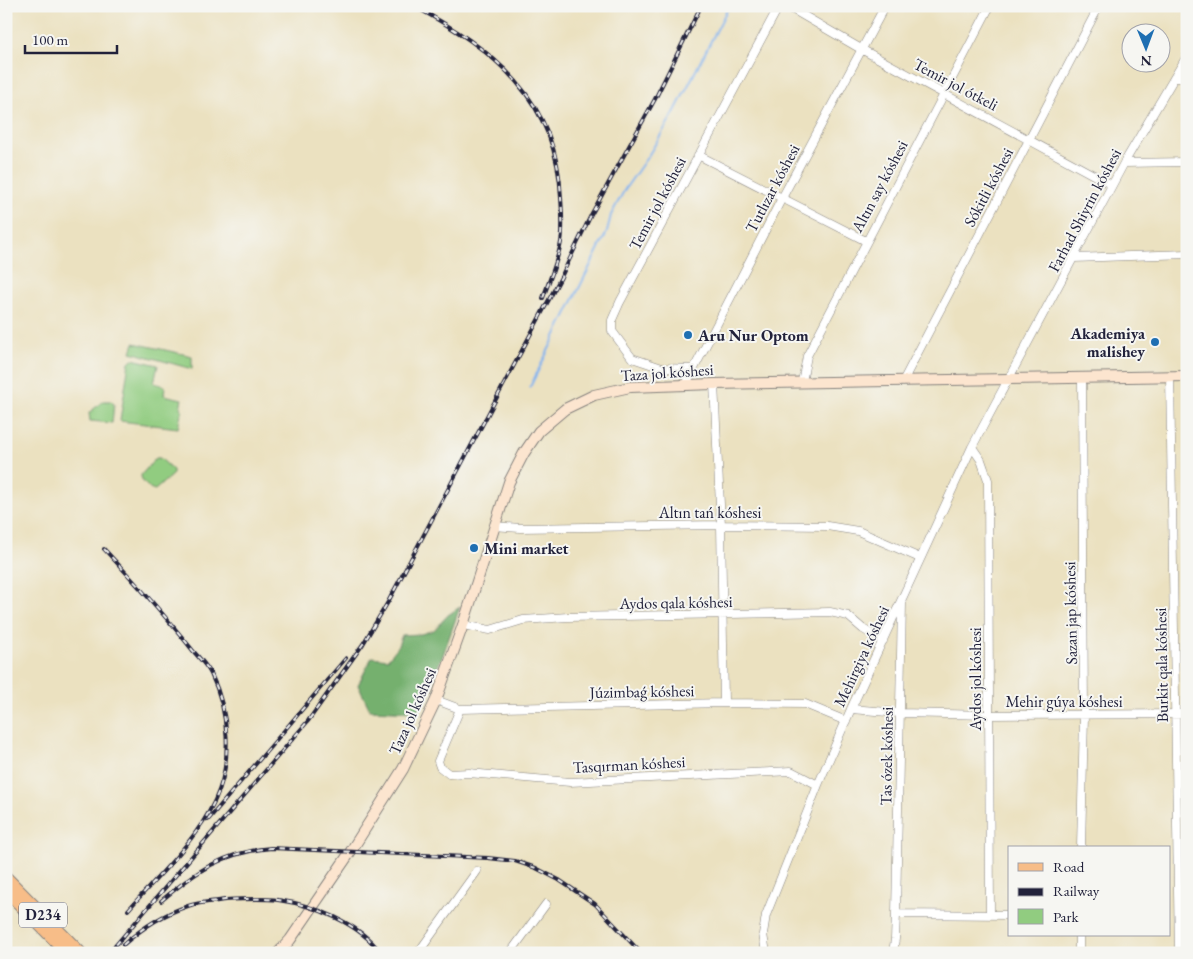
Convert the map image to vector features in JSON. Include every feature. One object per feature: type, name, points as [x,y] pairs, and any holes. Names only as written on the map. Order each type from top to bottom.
[{"type":"main road","name":"Taza jol kóshesi","points":[[278,953],[290,940],[351,851],[403,769],[436,700],[464,625],[509,482],[524,453],[539,431],[565,409],[594,394],[630,386],[1187,376]]},
{"type":"main road","name":"D234","points":[[6,877],[81,953]]},
{"type":"main road","name":"D234","points":[[6,891],[67,953]]},
{"type":"main road","points":[[286,953],[290,940]]},
{"type":"street","name":"Temir jol kóshesi","points":[[693,369],[662,368],[632,358],[612,330],[612,320],[698,155],[779,6]]},
{"type":"street","name":"Temir jol ótkeli","points":[[787,6],[1112,186]]},
{"type":"street","name":"Tutlızar kóshesi","points":[[686,384],[782,198],[885,6]]},
{"type":"street","name":"Altın say kóshesi","points":[[802,382],[807,356],[990,6]]},
{"type":"street","name":"Sókitli kóshesi","points":[[903,381],[1099,6]]},
{"type":"street","name":"Farhad Shiyrin kóshesi","points":[[1009,379],[1124,163],[1187,56]]},
{"type":"street","points":[[1175,78],[1187,78]]},
{"type":"street","points":[[698,155],[866,240]]},
{"type":"street","points":[[1124,163],[1187,162]]},
{"type":"street","points":[[1074,258],[1187,254]]},
{"type":"street","name":"Burkit qala kóshesi","points":[[1170,376],[1179,953]]},
{"type":"street","name":"Sazan jap kóshesi","points":[[1081,846],[1084,715],[1082,378]]},
{"type":"street","name":"Mehirgiya kóshesi","points":[[766,953],[763,934],[766,915],[818,785],[972,447],[1009,379]]},
{"type":"street","points":[[714,384],[721,525],[724,703]]},
{"type":"street","name":"Aydos jol kóshesi","points":[[972,447],[981,460],[988,480],[990,915]]},
{"type":"street","name":"Altın tań kóshesi","points":[[494,526],[520,528],[721,525],[827,526],[858,531],[920,558]]},
{"type":"street","name":"Tas ózek kóshesi","points":[[893,953],[896,914],[902,598]]},
{"type":"street","name":"Aydos qala kóshesi","points":[[464,625],[490,630],[524,620],[568,617],[830,612],[848,616],[862,629],[883,640]]},
{"type":"street","name":"Júzimbaǵ kóshesi","points":[[436,700],[460,709],[724,703],[806,704],[846,721]]},
{"type":"street","name":"Tasqırman kóshesi","points":[[460,709],[438,761],[440,767],[449,774],[469,773],[570,782],[791,771],[818,785]]},
{"type":"street","name":"Mehir gúyа kóshesi","points":[[851,709],[900,713],[989,715],[1187,714]]},
{"type":"street","points":[[418,953],[478,871]]},
{"type":"street","points":[[510,953],[546,904]]},
{"type":"street","points":[[896,914],[1008,916]]},
{"type":"street","points":[[1079,936],[1080,953]]},
{"type":"green space","points":[[134,343],[192,356],[192,369],[131,352]]},
{"type":"green space","points":[[132,359],[158,365],[154,383],[165,386],[164,395],[182,399],[178,428],[120,421],[129,362]]},
{"type":"green space","points":[[103,401],[111,401],[114,404],[112,423],[90,421],[89,413]]},
{"type":"green space","points":[[156,458],[160,458],[173,470],[173,474],[155,490],[146,485],[141,475]]},
{"type":"green space","points":[[460,607],[443,655],[417,712],[370,710],[358,685],[372,657],[388,659],[397,648],[402,635],[421,634],[434,630],[448,615]]},
{"type":"waterway","points":[[530,387],[607,232],[611,215],[625,189],[674,113],[729,6]]},
{"type":"railway","points":[[414,6],[443,23],[495,60],[516,81],[534,105],[548,132],[557,163],[562,229],[558,254],[543,298]]},
{"type":"railway","points":[[109,953],[308,721],[363,644],[388,602],[561,277],[591,215],[655,99],[701,6]]},
{"type":"railway","points":[[104,549],[159,609],[209,670],[217,688],[225,720],[226,753],[221,785],[215,800],[198,830],[176,858],[128,910]]},
{"type":"railway","points":[[208,820],[346,658]]},
{"type":"railway","points":[[161,901],[199,872],[225,859],[254,850],[271,848],[488,858],[515,861],[536,868],[559,880],[595,904],[641,953]]},
{"type":"railway","points":[[123,945],[153,922],[188,906],[225,900],[265,899],[292,902],[335,917],[361,933],[381,953]]},
{"type":"place","name":"Aru Nur Optom","points":[[688,335]]},
{"type":"place","name":"Akademiya malishey","points":[[1155,342]]},
{"type":"place","name":"Mini market","points":[[474,548]]}]
